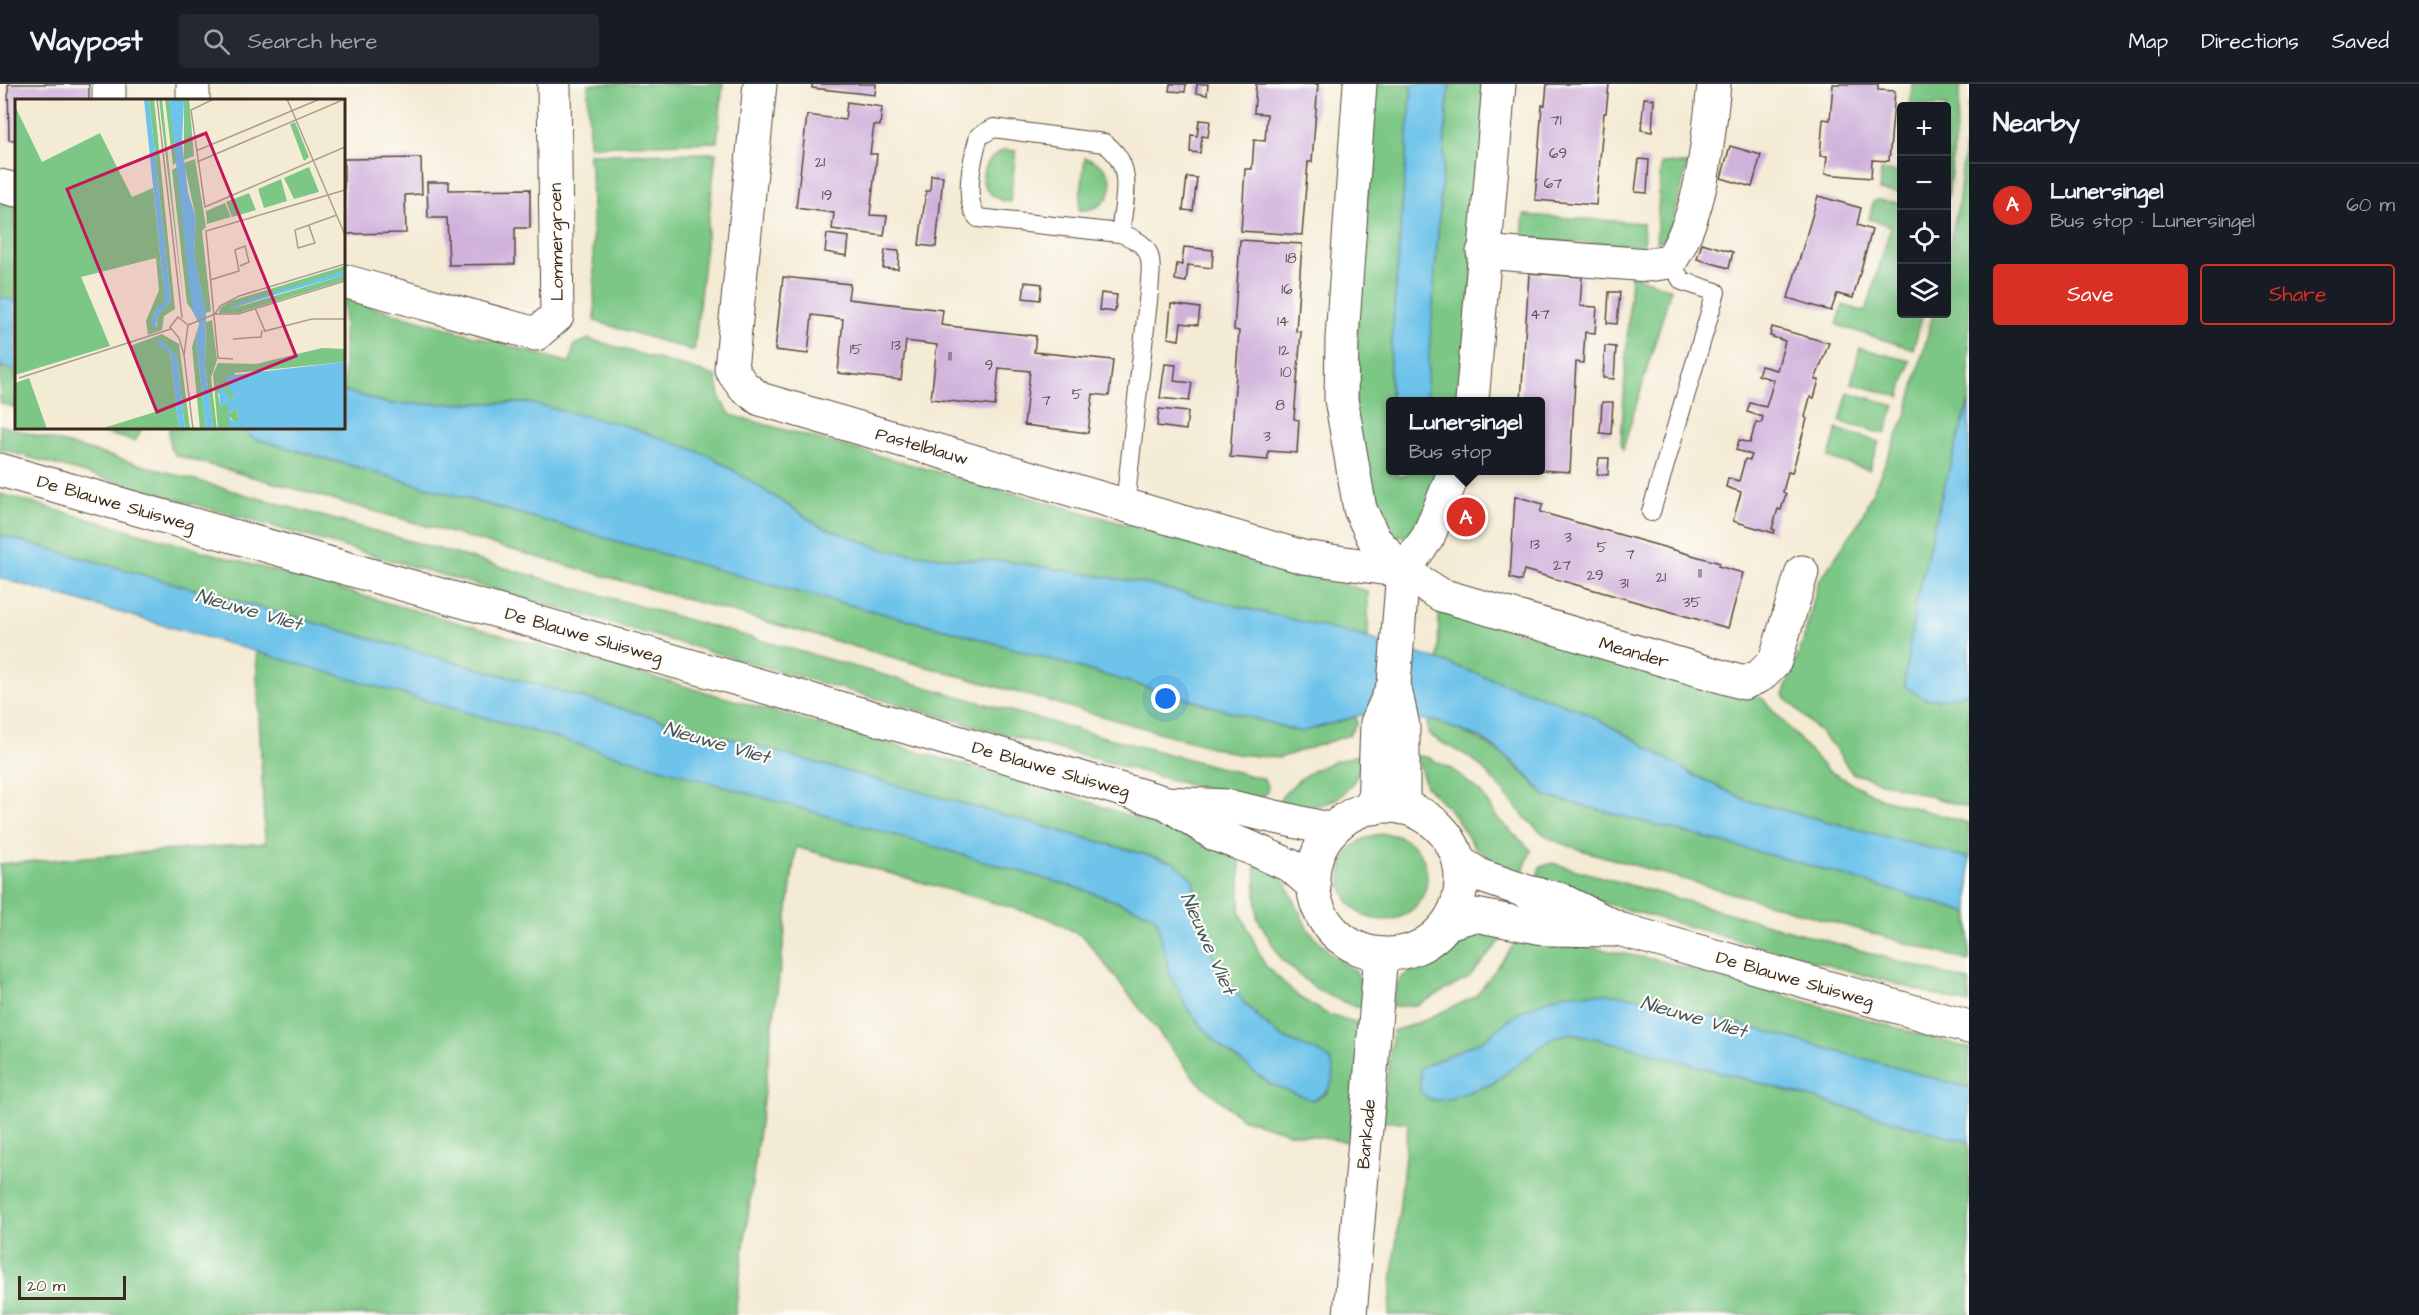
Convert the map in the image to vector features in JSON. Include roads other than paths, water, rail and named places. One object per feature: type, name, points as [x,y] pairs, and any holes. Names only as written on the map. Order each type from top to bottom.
[{"type":"street","name":"Lommergroen","points":[[345,281],[536,334],[557,316],[554,84]]},
{"type":"street","name":"Pastelblauw","points":[[760,84],[731,369],[743,386],[760,399],[1303,557],[1403,571]]},
{"type":"street","points":[[1360,84],[1342,338],[1341,399],[1360,509],[1374,539],[1403,571]]},
{"type":"street","points":[[1472,397],[1499,84]]},
{"type":"street","points":[[1483,252],[1648,264],[1670,262],[1682,243],[1707,162],[1714,84]]},
{"type":"street","points":[[0,186],[15,190]]},
{"type":"street","name":"De Blauwe Sluisweg","points":[[0,470],[867,715],[1167,803],[1227,806],[1333,830]]},
{"type":"street","points":[[1389,808],[1390,724],[1403,571],[1428,537],[1453,475]]},
{"type":"street","name":"Meander","points":[[1403,571],[1441,595],[1744,683],[1760,676],[1775,661],[1802,572]]},
{"type":"street","name":"De Blauwe Sluisweg","points":[[1167,803],[1216,835],[1291,866],[1314,886]]},
{"type":"street","points":[[1389,808],[1416,812],[1438,827],[1454,849],[1459,862],[1461,887],[1448,923],[1439,933],[1418,947],[1394,954],[1381,954],[1356,947],[1335,932],[1321,911],[1314,886],[1316,862],[1333,830],[1352,816],[1389,808]]},
{"type":"street","name":"De Blauwe Sluisweg","points":[[1459,862],[1481,876],[1528,892],[1559,899],[1622,930],[1969,1027]]},
{"type":"street","name":"De Blauwe Sluisweg","points":[[1448,923],[1476,915],[1548,929],[1622,930]]},
{"type":"street","name":"Bankade","points":[[1350,1315],[1381,954]]},
{"type":"lane","points":[[1120,233],[1126,183],[1124,165],[1114,150],[1104,143],[994,128],[980,136],[975,150],[969,201],[972,212],[978,218],[1120,233],[1138,240],[1149,254],[1151,269],[1125,506]]},
{"type":"lane","points":[[1651,512],[1716,292],[1682,281],[1670,262]]},
{"type":"water","points":[[1412,84],[1449,84],[1426,397],[1391,397],[1390,360]]},
{"type":"water","points":[[0,297],[15,301],[15,371],[0,366]]},
{"type":"water","points":[[345,391],[390,404],[528,403],[621,424],[711,456],[820,526],[886,550],[956,559],[1005,561],[1137,582],[1361,636],[1438,660],[1580,710],[1690,773],[1748,801],[1969,858],[1969,913],[1804,864],[1546,796],[1516,764],[1481,738],[1435,721],[1361,715],[1301,732],[960,633],[786,589],[253,438],[242,429],[345,429]]},
{"type":"water","points":[[1969,401],[1969,693],[1942,699],[1927,698],[1912,692],[1904,685],[1916,601],[1941,498]]},
{"type":"water","name":"Nieuwe Vliet","points":[[0,535],[1175,863],[1193,879],[1198,916],[1205,938],[1233,988],[1259,1018],[1273,1030],[1288,1040],[1319,1052],[1329,1059],[1334,1076],[1330,1086],[1313,1100],[1270,1084],[1221,1047],[1189,1011],[1169,972],[1157,920],[1149,913],[1081,889],[0,578]]},
{"type":"water","name":"Nieuwe Vliet","points":[[1564,993],[1613,994],[1650,999],[1969,1088],[1969,1142],[1627,1046],[1572,1033],[1553,1037],[1492,1084],[1445,1100],[1430,1100],[1420,1092],[1420,1068],[1483,1040],[1521,1011]]},
{"type":"place","name":"Lunersingel","points":[[1466,517]]}]
